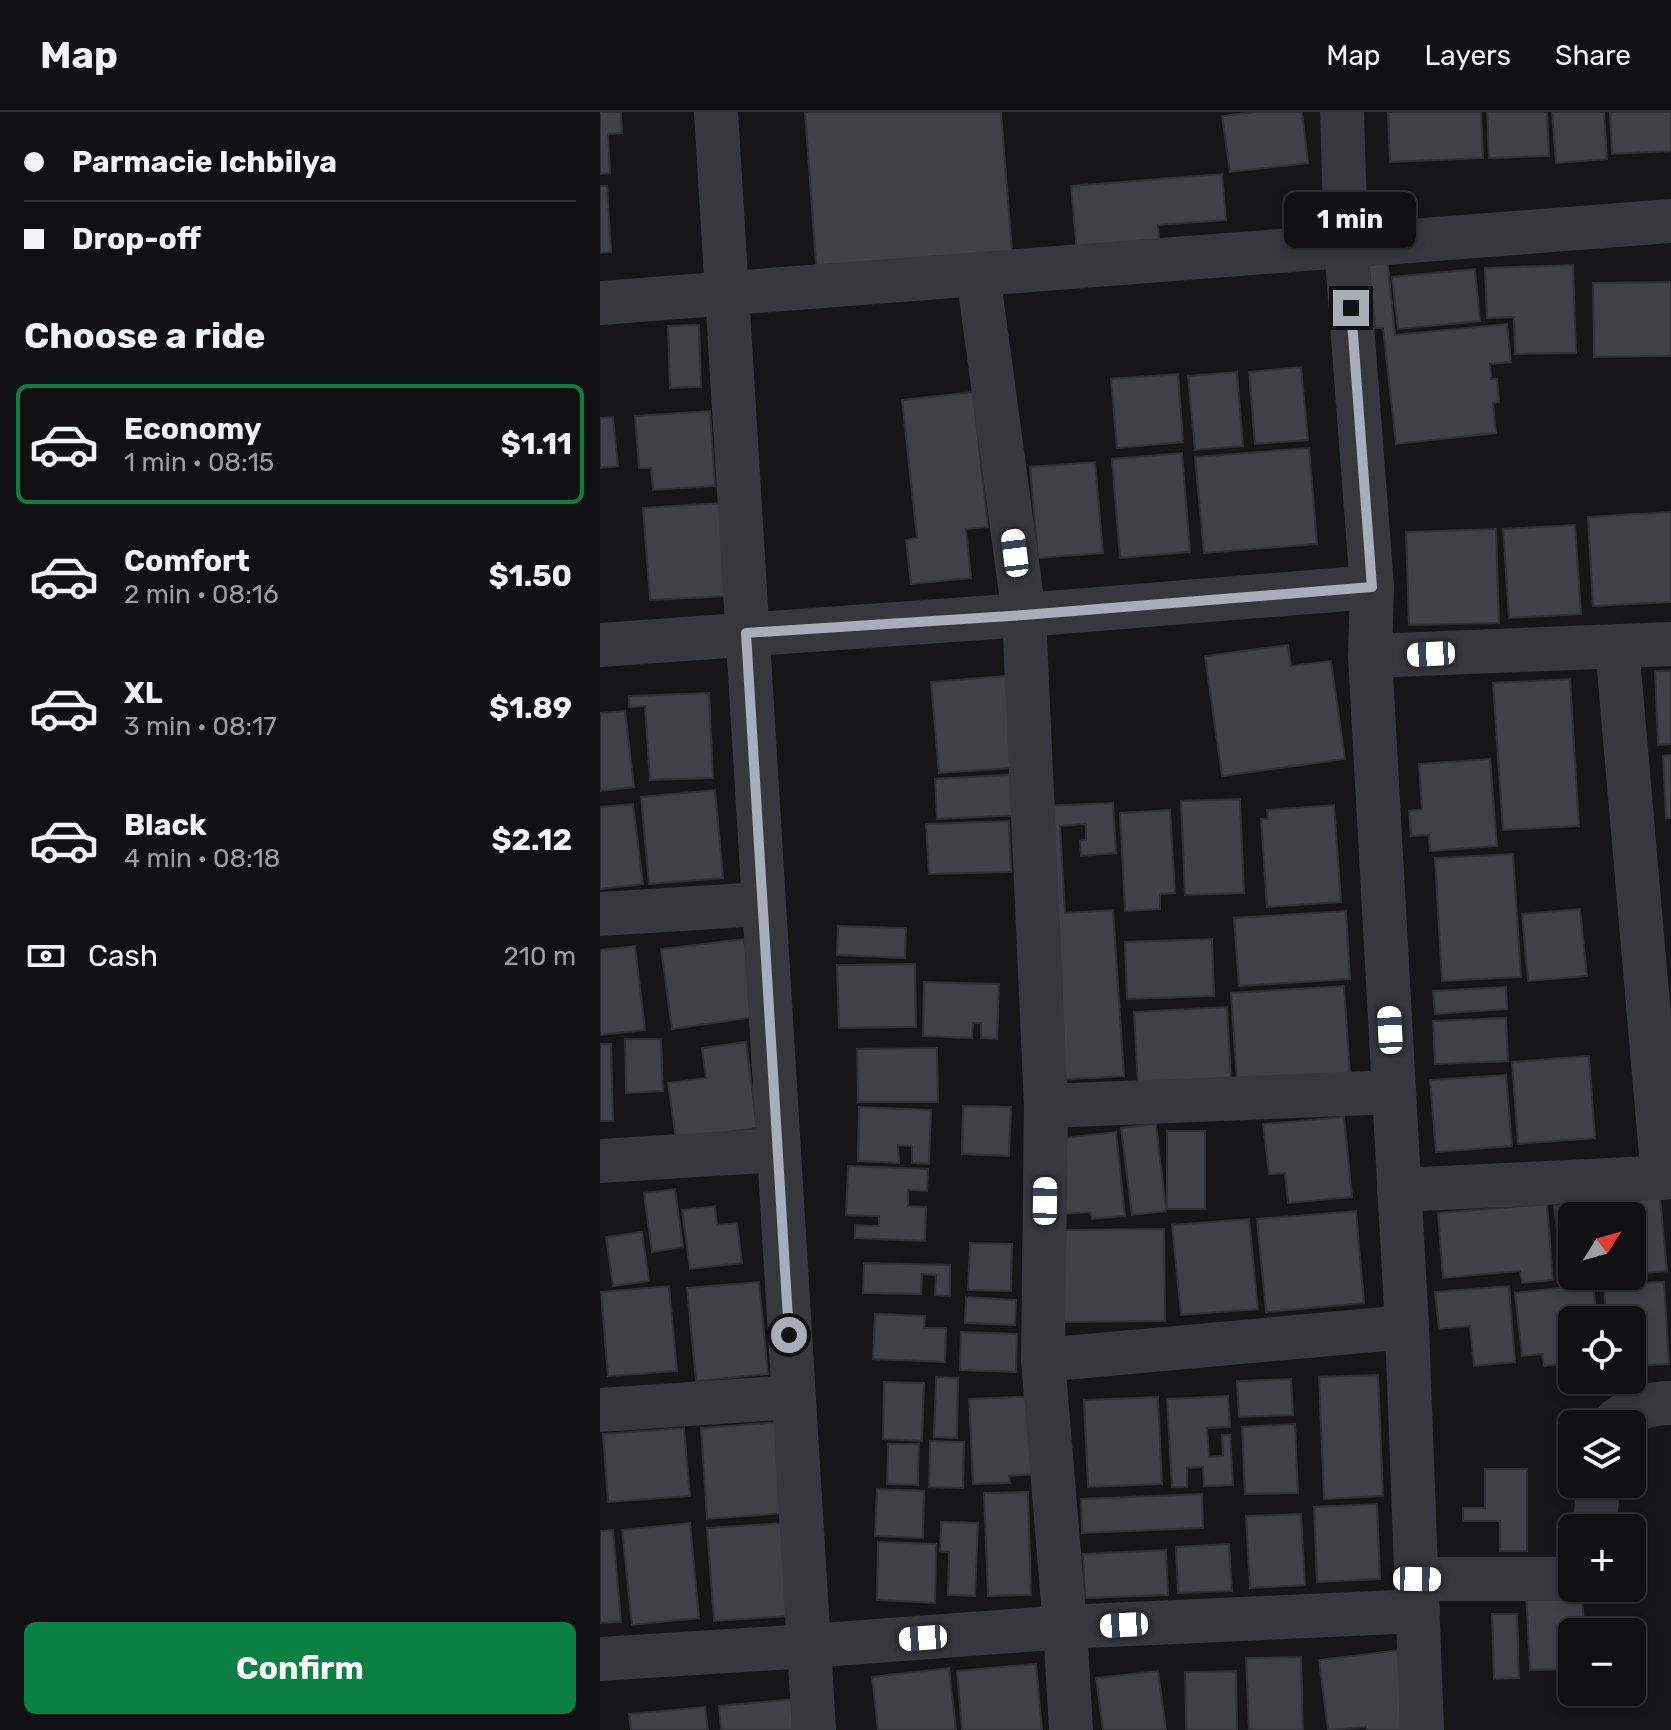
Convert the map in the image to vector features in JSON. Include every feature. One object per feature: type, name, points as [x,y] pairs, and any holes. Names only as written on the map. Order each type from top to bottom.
[{"type":"street","points":[[716,112],[814,1730]]},
{"type":"street","points":[[1342,112],[1346,246],[1372,587],[1370,656],[1407,1327],[1422,1730]]},
{"type":"street","points":[[600,303],[1671,221]]},
{"type":"street","points":[[978,274],[1024,615],[1046,1106],[1043,1360],[1071,1730]]},
{"type":"street","points":[[600,645],[1372,587]]},
{"type":"street","points":[[1370,656],[1671,644]]},
{"type":"street","points":[[1399,1190],[1667,1178],[1617,646]]},
{"type":"street","points":[[600,914],[763,904]]},
{"type":"street","points":[[1046,1106],[1394,1092]]},
{"type":"street","points":[[600,1161],[778,1150]]},
{"type":"street","points":[[1043,1360],[1407,1327]]},
{"type":"street","points":[[600,1410],[793,1397]]},
{"type":"street","points":[[1635,1410],[1671,1403]]},
{"type":"street","points":[[600,1659],[1065,1627],[1558,1580]]},
{"type":"building","points":[[600,112],[621,112],[622,133],[608,134],[610,173],[600,174]]},
{"type":"building","points":[[805,112],[1001,112],[1013,264],[817,277]]},
{"type":"building","points":[[1302,112],[1308,163],[1230,172],[1222,116]]},
{"type":"building","points":[[1388,112],[1481,112],[1483,158],[1390,162]]},
{"type":"building","points":[[1487,112],[1547,112],[1549,156],[1489,158]]},
{"type":"building","points":[[1552,112],[1604,112],[1607,159],[1556,163]]},
{"type":"building","points":[[1610,112],[1671,112],[1671,151],[1612,154]]},
{"type":"building","points":[[1222,174],[1226,220],[1158,225],[1160,246],[1077,253],[1071,186]]},
{"type":"building","points":[[600,186],[607,186],[611,252],[600,253]]},
{"type":"building","points":[[1387,257],[1395,335],[1507,324],[1511,362],[1490,364],[1491,379],[1497,379],[1499,402],[1493,403],[1496,433],[1396,444],[1383,328],[1375,328],[1368,259]]},
{"type":"building","points":[[1573,265],[1576,353],[1515,354],[1514,317],[1487,318],[1485,268]]},
{"type":"building","points":[[1475,269],[1480,321],[1398,329],[1392,277]]},
{"type":"building","points":[[1671,282],[1671,356],[1594,357],[1593,283]]},
{"type":"building","points":[[699,325],[701,387],[670,388],[668,326]]},
{"type":"building","points":[[1301,367],[1308,440],[1255,444],[1249,372]]},
{"type":"building","points":[[1237,372],[1243,446],[1195,450],[1188,376]]},
{"type":"building","points":[[1178,374],[1183,442],[1117,448],[1111,379]]},
{"type":"building","points":[[973,392],[988,527],[966,529],[971,578],[911,584],[906,540],[917,538],[902,400]]},
{"type":"building","points":[[710,411],[715,486],[653,490],[651,468],[639,468],[635,416]]},
{"type":"building","points":[[613,417],[618,466],[600,468],[600,418]]},
{"type":"building","points":[[1309,448],[1317,544],[1204,553],[1195,457]]},
{"type":"building","points":[[1182,453],[1190,552],[1120,558],[1112,459]]},
{"type":"building","points":[[1095,462],[1103,553],[1038,558],[1030,467]]},
{"type":"building","points":[[720,503],[728,596],[650,600],[643,508]]},
{"type":"building","points":[[1671,512],[1671,602],[1593,606],[1588,517]]},
{"type":"building","points":[[1575,525],[1581,614],[1509,618],[1503,529]]},
{"type":"building","points":[[1496,529],[1499,623],[1409,625],[1406,532]]},
{"type":"building","points":[[1288,645],[1291,666],[1331,661],[1345,759],[1222,776],[1205,656]]},
{"type":"building","points":[[1655,671],[1671,671],[1671,744],[1658,745]]},
{"type":"building","points":[[1016,675],[1024,767],[939,773],[931,682]]},
{"type":"building","points":[[1570,679],[1579,826],[1503,830],[1493,683]]},
{"type":"building","points":[[709,693],[713,778],[650,780],[645,706],[629,707],[629,696]]},
{"type":"building","points":[[625,711],[634,787],[600,791],[600,713]]},
{"type":"building","points":[[1671,755],[1671,818],[1666,818],[1663,756]]},
{"type":"building","points":[[1490,759],[1497,846],[1430,851],[1429,835],[1411,836],[1409,811],[1422,809],[1419,764]]},
{"type":"building","points":[[1024,774],[1026,815],[937,819],[935,779]]},
{"type":"building","points":[[715,790],[723,878],[649,884],[641,797]]},
{"type":"building","points":[[1240,799],[1244,893],[1185,895],[1181,801]]},
{"type":"building","points":[[1113,803],[1116,853],[1081,856],[1080,841],[1086,840],[1086,824],[1060,826],[1065,913],[1113,910],[1124,1076],[1058,1080],[1041,806]]},
{"type":"building","points":[[633,804],[643,884],[600,889],[600,807]]},
{"type":"building","points":[[1334,805],[1341,902],[1267,907],[1261,819],[1268,819],[1267,810]]},
{"type":"building","points":[[1170,810],[1175,893],[1160,894],[1160,909],[1125,911],[1120,813]]},
{"type":"building","points":[[1009,821],[1011,872],[929,874],[926,824]]},
{"type":"building","points":[[1513,854],[1521,977],[1442,981],[1435,858]]},
{"type":"building","points":[[1580,909],[1587,976],[1528,981],[1522,914]]},
{"type":"building","points":[[1346,911],[1350,979],[1239,986],[1234,918]]},
{"type":"building","points":[[838,926],[906,928],[905,958],[837,955]]},
{"type":"building","points":[[744,939],[755,1017],[672,1029],[661,949]]},
{"type":"building","points":[[1212,939],[1214,996],[1127,999],[1125,942]]},
{"type":"building","points":[[635,946],[645,1030],[600,1035],[600,950]]},
{"type":"building","points":[[915,964],[916,1027],[839,1028],[837,965]]},
{"type":"building","points":[[924,982],[999,984],[997,1039],[981,1038],[981,1023],[973,1023],[972,1038],[923,1036]]},
{"type":"building","points":[[1344,986],[1350,1076],[1237,1082],[1231,993]]},
{"type":"building","points":[[1506,987],[1507,1009],[1435,1014],[1433,991]]},
{"type":"building","points":[[1227,1007],[1231,1081],[1138,1086],[1134,1012]]},
{"type":"building","points":[[1506,1018],[1508,1061],[1435,1064],[1433,1021]]},
{"type":"building","points":[[625,1039],[661,1039],[663,1091],[626,1093]]},
{"type":"building","points":[[746,1042],[757,1128],[676,1139],[668,1083],[706,1078],[702,1048]]},
{"type":"building","points":[[600,1044],[611,1044],[613,1121],[600,1121]]},
{"type":"building","points":[[937,1048],[938,1102],[858,1102],[857,1049]]},
{"type":"building","points":[[1589,1056],[1595,1138],[1518,1144],[1512,1062]]},
{"type":"building","points":[[1506,1075],[1512,1146],[1436,1152],[1430,1080]]},
{"type":"building","points":[[963,1106],[1011,1107],[1009,1156],[962,1154]]},
{"type":"building","points":[[859,1107],[931,1110],[929,1164],[912,1163],[912,1146],[898,1145],[899,1163],[858,1161]]},
{"type":"building","points":[[1344,1117],[1352,1197],[1288,1203],[1285,1173],[1269,1174],[1263,1124]]},
{"type":"building","points":[[1156,1124],[1166,1211],[1132,1215],[1121,1128]]},
{"type":"building","points":[[1167,1131],[1205,1131],[1205,1209],[1167,1209]]},
{"type":"building","points":[[1116,1132],[1125,1216],[1092,1219],[1090,1212],[1062,1214],[1054,1139]]},
{"type":"building","points":[[848,1166],[928,1169],[927,1191],[908,1190],[908,1206],[926,1207],[925,1241],[855,1238],[855,1225],[879,1226],[879,1216],[846,1215]]},
{"type":"building","points":[[675,1189],[683,1247],[652,1252],[644,1193]]},
{"type":"building","points":[[1660,1198],[1667,1271],[1646,1273],[1646,1202],[1612,1202]]},
{"type":"building","points":[[1547,1204],[1553,1280],[1522,1283],[1520,1271],[1443,1278],[1438,1213]]},
{"type":"building","points":[[1558,1205],[1558,1237],[1554,1206]]},
{"type":"building","points":[[715,1206],[717,1225],[737,1223],[742,1263],[690,1269],[682,1210]]},
{"type":"building","points":[[1356,1211],[1364,1303],[1266,1312],[1257,1219]]},
{"type":"building","points":[[1249,1219],[1258,1309],[1181,1315],[1172,1225]]},
{"type":"building","points":[[1164,1229],[1165,1321],[1061,1322],[1059,1230]]},
{"type":"building","points":[[642,1232],[649,1281],[613,1286],[606,1237]]},
{"type":"building","points":[[970,1243],[1012,1244],[1011,1291],[968,1290]]},
{"type":"building","points":[[864,1263],[950,1265],[950,1296],[935,1295],[936,1275],[922,1274],[921,1294],[863,1293]]},
{"type":"building","points":[[759,1282],[768,1374],[696,1381],[687,1288]]},
{"type":"building","points":[[1664,1282],[1669,1364],[1646,1365],[1646,1306],[1605,1306],[1604,1290],[1646,1290],[1646,1283]]},
{"type":"building","points":[[669,1286],[677,1371],[608,1376],[601,1292]]},
{"type":"building","points":[[1509,1286],[1515,1362],[1474,1366],[1470,1326],[1439,1329],[1435,1292]]},
{"type":"building","points":[[1558,1288],[1594,1290],[1595,1306],[1558,1306],[1558,1364],[1544,1366],[1542,1354],[1522,1356],[1515,1293]]},
{"type":"building","points":[[966,1297],[1016,1300],[1015,1325],[965,1323]]},
{"type":"building","points":[[875,1314],[925,1316],[924,1328],[946,1328],[945,1362],[873,1359]]},
{"type":"building","points":[[961,1332],[1017,1334],[1016,1372],[960,1370]]},
{"type":"building","points":[[1378,1375],[1383,1496],[1324,1499],[1319,1377]]},
{"type":"building","points":[[936,1377],[958,1378],[957,1438],[934,1437]]},
{"type":"building","points":[[1291,1379],[1293,1415],[1239,1417],[1237,1381]]},
{"type":"building","points":[[884,1382],[924,1383],[922,1441],[883,1439]]},
{"type":"building","points":[[1041,1396],[1036,1474],[1009,1476],[1010,1483],[973,1484],[969,1399]]},
{"type":"building","points":[[1228,1396],[1230,1427],[1207,1428],[1209,1457],[1223,1456],[1222,1435],[1230,1435],[1233,1485],[1204,1486],[1203,1467],[1187,1468],[1187,1487],[1172,1487],[1167,1399]]},
{"type":"building","points":[[1158,1397],[1162,1484],[1088,1487],[1084,1400]]},
{"type":"building","points":[[780,1422],[786,1513],[707,1519],[701,1428]]},
{"type":"building","points":[[1295,1424],[1298,1493],[1245,1494],[1242,1427]]},
{"type":"building","points":[[684,1428],[690,1496],[608,1502],[603,1434]]},
{"type":"building","points":[[930,1441],[964,1442],[963,1488],[929,1487]]},
{"type":"building","points":[[888,1444],[919,1444],[918,1485],[887,1484]]},
{"type":"building","points":[[1485,1469],[1527,1469],[1527,1551],[1500,1551],[1500,1521],[1463,1521],[1463,1508],[1485,1508]]},
{"type":"building","points":[[877,1489],[924,1491],[923,1538],[875,1536]]},
{"type":"building","points":[[1028,1492],[1031,1595],[988,1596],[984,1493]]},
{"type":"building","points":[[1202,1494],[1203,1528],[1082,1533],[1081,1499]]},
{"type":"building","points":[[1377,1504],[1380,1579],[1317,1582],[1314,1507]]},
{"type":"building","points":[[1301,1514],[1305,1585],[1250,1588],[1246,1516]]},
{"type":"building","points":[[941,1522],[978,1523],[975,1596],[948,1595],[949,1552],[940,1551]]},
{"type":"building","points":[[690,1523],[699,1618],[632,1625],[622,1530]]},
{"type":"building","points":[[783,1523],[790,1616],[714,1621],[707,1528]]},
{"type":"building","points":[[613,1530],[621,1622],[600,1623],[600,1531]]},
{"type":"building","points":[[878,1542],[936,1544],[935,1603],[877,1600]]},
{"type":"building","points":[[1229,1544],[1232,1591],[1178,1593],[1176,1547]]},
{"type":"building","points":[[1166,1550],[1168,1595],[1085,1598],[1083,1554]]},
{"type":"building","points":[[1558,1590],[1558,1602],[1583,1602],[1583,1618],[1558,1618],[1558,1669],[1530,1670],[1526,1591]]},
{"type":"building","points":[[1492,1614],[1517,1614],[1519,1678],[1494,1679]]},
{"type":"building","points":[[1400,1650],[1410,1730],[1367,1730],[1366,1727],[1328,1730],[1319,1660]]},
{"type":"building","points":[[1301,1657],[1303,1730],[1249,1730],[1246,1658]]},
{"type":"building","points":[[1036,1664],[1042,1730],[962,1730],[957,1671]]},
{"type":"building","points":[[949,1668],[956,1730],[878,1730],[872,1677]]},
{"type":"building","points":[[1158,1671],[1166,1730],[1103,1730],[1096,1678]]},
{"type":"building","points":[[1236,1671],[1237,1730],[1186,1730],[1185,1672]]},
{"type":"building","points":[[794,1699],[796,1730],[721,1730],[719,1706]]},
{"type":"building","points":[[705,1707],[708,1730],[631,1730],[629,1714]]},
{"type":"route","points":[[789,1335],[746,633],[1024,615],[1372,587],[1351,308]]}]
